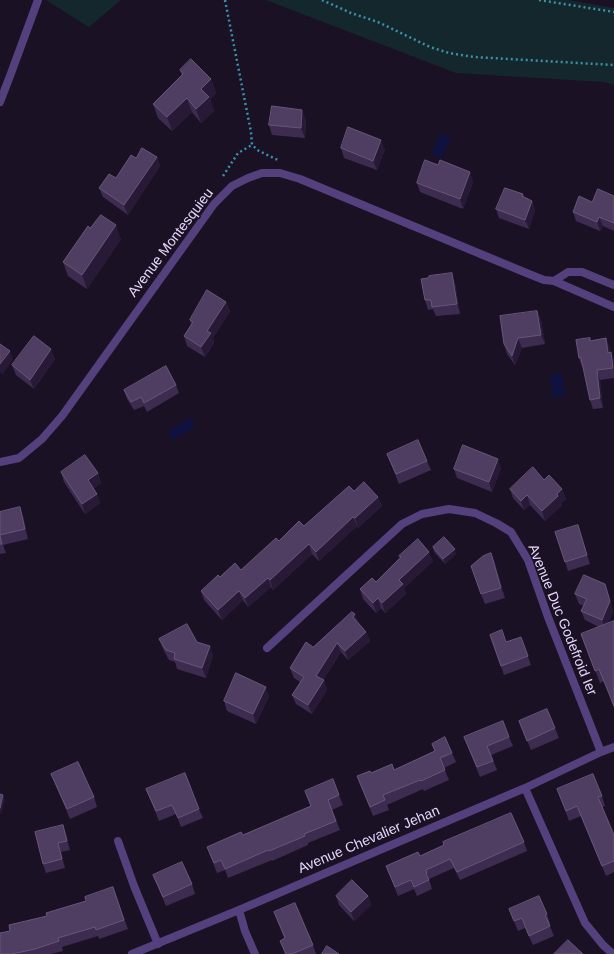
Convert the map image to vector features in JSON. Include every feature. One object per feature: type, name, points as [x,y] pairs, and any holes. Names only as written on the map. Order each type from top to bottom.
[{"type":"street","points":[[0,102],[38,0]]},
{"type":"street","name":"Avenue Montesquieu","points":[[0,462],[19,458],[42,439],[62,416],[214,204],[232,186],[262,173],[280,173],[300,179],[524,272],[544,280],[554,281],[614,307]]},
{"type":"street","points":[[554,281],[568,272],[582,272],[614,285]]},
{"type":"street","name":"Avenue Duc Godefroid Ier","points":[[267,648],[402,524],[422,514],[449,509],[475,513],[496,522],[511,532],[528,560],[548,617],[600,752]]},
{"type":"street","name":"Avenue Chevalier Jehan","points":[[132,954],[525,788],[600,752],[614,747]]},
{"type":"street","points":[[525,788],[584,923],[613,954]]},
{"type":"street","points":[[118,841],[134,886],[158,944]]},
{"type":"street","points":[[239,910],[245,931],[255,954]]},
{"type":"path","points":[[225,0],[251,132],[252,145],[259,151],[285,163]]},
{"type":"path","points":[[322,0],[351,13],[378,22],[430,47],[449,53],[474,57],[614,65]]},
{"type":"path","points":[[539,0],[614,12]]},
{"type":"path","points":[[221,178],[238,153],[252,145]]},
{"type":"shaded area","points":[[46,0],[121,0],[89,27]]},
{"type":"shaded area","points":[[266,0],[568,0],[614,8],[614,85],[604,82],[456,73]]},
{"type":"shaded area","points":[[441,133],[451,138],[441,158],[431,153]]},
{"type":"shaded area","points":[[562,373],[565,396],[553,398],[550,375]]},
{"type":"shaded area","points":[[190,418],[195,427],[173,440],[168,431]]},
{"type":"building","points":[[191,59],[211,79],[201,89],[209,97],[196,109],[187,98],[167,117],[153,104],[183,74],[180,70]]},
{"type":"building","points":[[272,106],[302,110],[301,128],[269,125]]},
{"type":"building","points":[[348,127],[381,140],[373,161],[341,148]]},
{"type":"building","points":[[142,148],[157,157],[124,205],[99,188],[109,174],[116,178],[131,155],[136,158]]},
{"type":"building","points":[[425,160],[438,165],[440,160],[470,172],[460,199],[417,183]]},
{"type":"building","points":[[505,188],[523,194],[522,196],[532,201],[525,220],[496,209]]},
{"type":"building","points":[[598,189],[614,196],[614,223],[599,217],[597,222],[573,212],[579,196],[592,202]]},
{"type":"building","points":[[101,215],[116,225],[82,275],[63,262],[88,226],[90,228]]},
{"type":"building","points":[[452,273],[457,304],[432,307],[431,300],[425,300],[421,279],[428,278],[429,276]]},
{"type":"building","points":[[207,290],[226,302],[207,331],[211,333],[201,347],[184,336],[193,322],[190,320]]},
{"type":"building","points":[[537,311],[541,335],[518,338],[512,356],[504,344],[500,316]]},
{"type":"building","points":[[34,336],[51,349],[30,380],[12,365]]},
{"type":"building","points":[[590,338],[590,341],[606,338],[608,353],[611,352],[613,368],[597,370],[600,398],[590,400],[576,340]]},
{"type":"building","points":[[0,344],[10,351],[0,364]]},
{"type":"building","points":[[166,366],[176,385],[144,403],[141,397],[131,402],[124,390]]},
{"type":"building","points":[[418,440],[427,461],[396,474],[387,454]]},
{"type":"building","points":[[463,445],[498,459],[489,482],[454,469]]},
{"type":"building","points":[[85,455],[98,473],[88,480],[97,494],[82,504],[61,472]]},
{"type":"building","points":[[533,467],[544,480],[549,475],[562,489],[557,494],[558,496],[542,511],[527,495],[521,501],[510,489]]},
{"type":"building","points":[[364,482],[378,497],[355,518],[353,517],[316,552],[309,544],[270,580],[268,578],[245,598],[239,591],[218,610],[201,591],[218,575],[220,577],[235,563],[241,570],[276,538],[279,541],[299,521],[304,526],[349,486],[354,491]]},
{"type":"building","points":[[20,507],[25,529],[0,535],[0,512]]},
{"type":"building","points":[[578,525],[587,555],[565,562],[555,532]]},
{"type":"building","points":[[444,537],[455,549],[443,559],[433,547]]},
{"type":"building","points":[[418,539],[429,552],[399,580],[403,584],[382,603],[378,598],[373,603],[360,589],[372,578],[376,582],[401,557],[399,556]]},
{"type":"building","points":[[491,553],[501,588],[481,594],[471,566],[483,556]]},
{"type":"building","points":[[584,575],[605,584],[610,601],[602,620],[581,611],[587,599],[575,594]]},
{"type":"building","points":[[352,612],[355,614],[353,617],[366,632],[345,651],[337,643],[316,676],[324,680],[308,705],[292,695],[304,677],[290,668],[306,642],[313,647]]},
{"type":"building","points":[[614,621],[614,706],[599,669],[595,671],[581,634]]},
{"type":"building","points":[[187,624],[197,642],[210,646],[202,668],[174,659],[175,653],[166,650],[159,639]]},
{"type":"building","points":[[502,630],[506,642],[521,637],[528,656],[501,666],[490,635]]},
{"type":"building","points":[[236,673],[266,687],[253,714],[224,701]]},
{"type":"building","points":[[547,709],[555,728],[527,741],[519,721]]},
{"type":"building","points":[[503,721],[509,737],[487,746],[493,761],[477,767],[464,737]]},
{"type":"building","points":[[445,737],[452,753],[440,758],[445,770],[421,781],[420,780],[383,795],[385,800],[370,807],[357,776],[370,771],[371,773],[392,764],[394,770],[435,751],[432,744]]},
{"type":"building","points":[[78,762],[94,797],[67,809],[51,774]]},
{"type":"building","points":[[185,773],[199,809],[178,818],[172,805],[156,811],[146,789]]},
{"type":"building","points":[[593,774],[602,796],[598,797],[614,835],[614,861],[602,866],[577,806],[566,811],[557,789]]},
{"type":"building","points":[[333,779],[339,795],[328,800],[336,821],[304,834],[305,836],[225,869],[221,860],[214,863],[207,847],[241,832],[243,835],[311,806],[305,791]]},
{"type":"building","points":[[0,794],[3,795],[0,808]]},
{"type":"building","points":[[511,813],[524,842],[457,872],[450,859],[426,870],[429,880],[414,887],[411,880],[395,887],[386,866],[418,852],[420,856],[444,845],[443,842]]},
{"type":"building","points":[[63,825],[67,841],[58,843],[62,859],[43,864],[35,832]]},
{"type":"building","points":[[182,862],[192,884],[163,897],[153,875]]},
{"type":"building","points":[[352,880],[368,896],[351,912],[336,896]]},
{"type":"building","points":[[113,887],[124,920],[96,930],[95,927],[58,938],[59,941],[35,949],[12,954],[0,954],[0,933],[10,931],[9,925],[47,916],[46,913],[86,901],[85,897]]},
{"type":"building","points":[[539,896],[547,914],[545,915],[550,926],[529,936],[522,918],[514,921],[509,909]]},
{"type":"building","points":[[295,903],[313,945],[292,954],[286,954],[280,941],[285,938],[274,912]]},
{"type":"building","points":[[568,940],[583,954],[554,954]]},
{"type":"building","points":[[327,946],[339,954],[322,954]]}]
